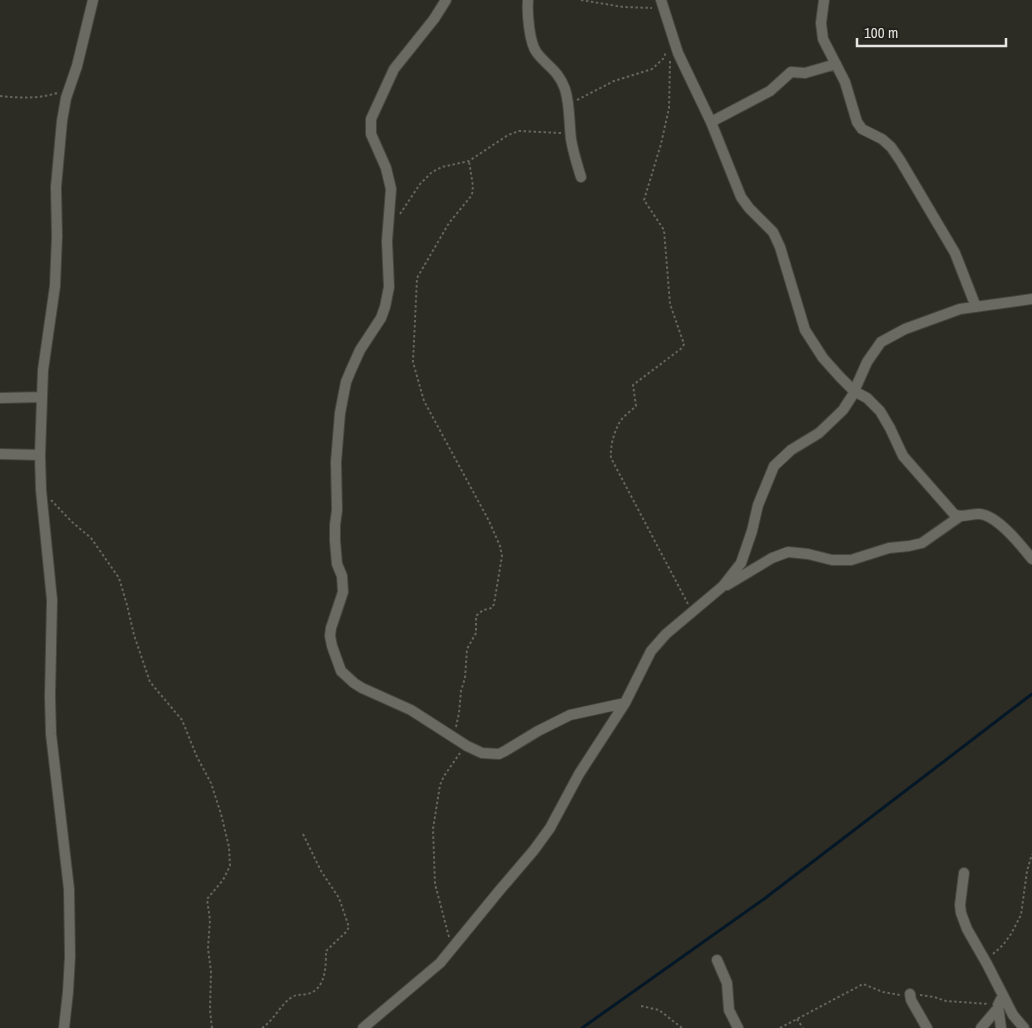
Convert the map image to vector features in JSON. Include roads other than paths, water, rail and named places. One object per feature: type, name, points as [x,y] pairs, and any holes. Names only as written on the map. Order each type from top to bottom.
[{"type":"street","points":[[64,1028],[70,956],[69,889],[51,734],[52,600],[41,490],[42,370],[55,286],[56,188],[62,121],[93,0]]},
{"type":"street","points":[[446,0],[434,19],[394,69],[371,119],[371,134],[386,168],[391,189],[387,241],[389,287],[381,318],[353,364],[346,382],[342,403],[336,462],[337,510],[335,533],[337,564],[342,576],[343,592],[330,636],[338,665],[354,683],[411,710],[482,753],[499,754],[570,715],[625,703]]},
{"type":"street","points":[[528,0],[527,8],[533,45],[536,52],[558,74],[565,89],[580,177]]},
{"type":"street","points":[[824,0],[821,23],[823,38],[845,82],[857,122],[862,129],[891,147],[900,160],[955,253],[976,307]]},
{"type":"street","points":[[661,3],[689,80],[711,122],[744,203],[773,232],[780,247],[805,330],[823,358],[854,392],[867,398],[880,411],[903,456],[954,514],[960,517]]},
{"type":"street","points":[[711,122],[770,91],[791,72],[805,73],[836,64]]},
{"type":"street","points":[[724,586],[741,563],[758,505],[774,466],[791,450],[819,433],[843,410],[854,392],[866,362],[881,342],[905,329],[960,310],[1032,299]]},
{"type":"street","points":[[0,398],[42,397]]},
{"type":"street","points":[[0,454],[40,455]]},
{"type":"street","points":[[363,1028],[440,963],[534,850],[550,828],[579,774],[625,703],[652,651],[666,634],[724,586],[779,554],[796,552],[832,560],[851,560],[889,548],[922,543],[960,517],[978,514],[988,515],[1023,547],[1032,559]]},
{"type":"street","points":[[964,873],[961,913],[985,960],[1000,1003],[1001,1028]]},
{"type":"street","points":[[717,960],[727,983],[729,1010],[738,1028]]},
{"type":"street","points":[[910,994],[911,1000],[927,1028]]},
{"type":"street","points":[[981,1028],[1000,1003]]},
{"type":"street","points":[[1000,1003],[1013,1014],[1024,1028]]},
{"type":"waterway","points":[[582,1028],[764,899],[1032,694]]}]
